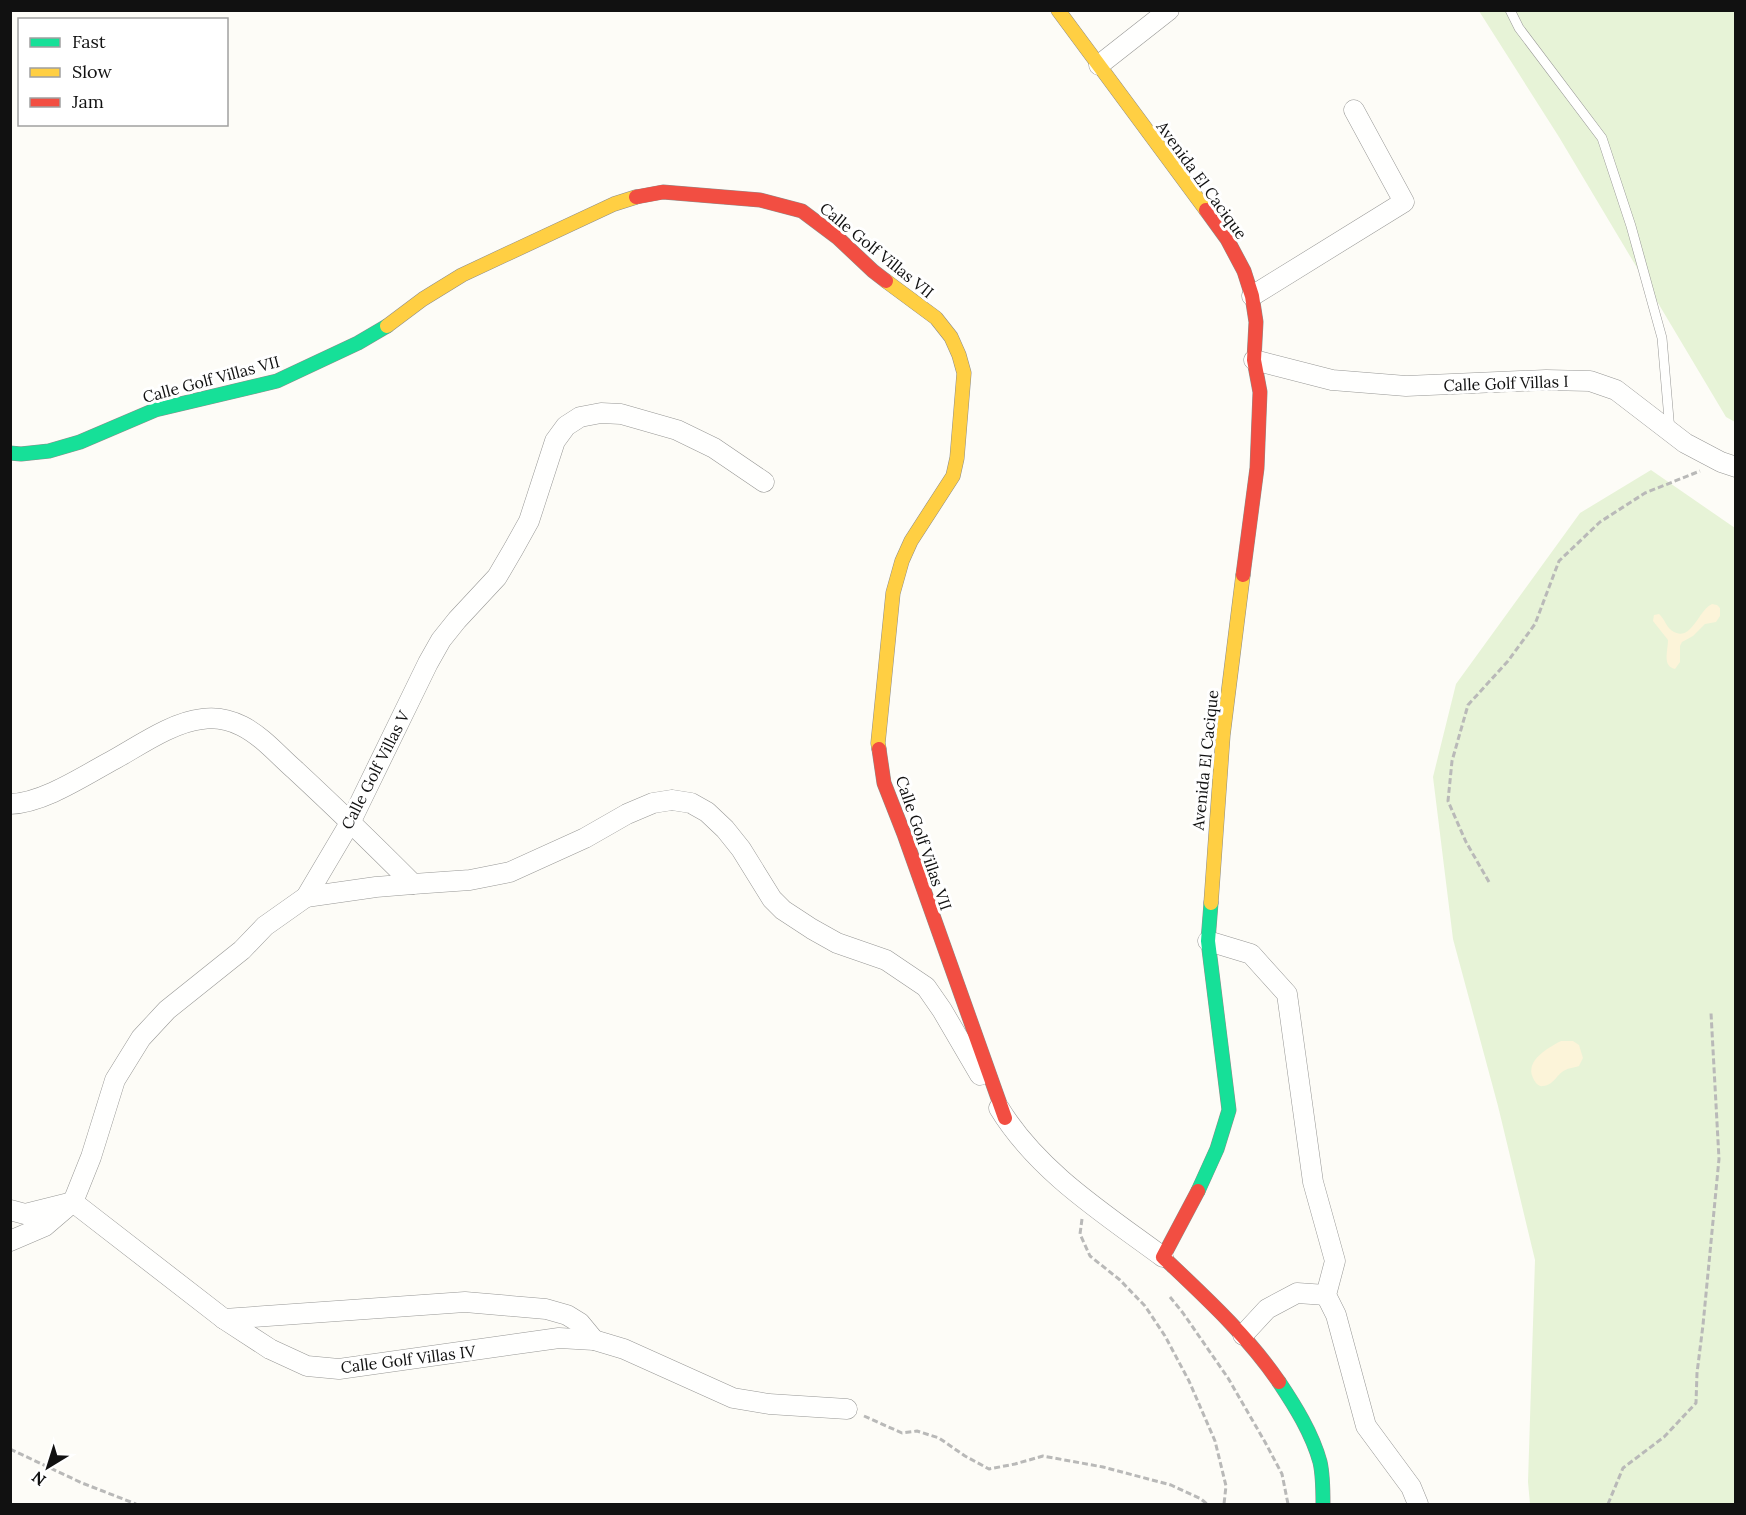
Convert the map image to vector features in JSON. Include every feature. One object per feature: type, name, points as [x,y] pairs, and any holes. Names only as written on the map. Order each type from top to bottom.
[{"type":"street","name":"Avenida El Cacique","points":[[1058,10],[1227,239],[1244,271],[1252,296],[1256,322],[1254,360],[1260,392],[1257,468],[1223,735],[1208,941],[1229,1110],[1223,1135],[1211,1167],[1163,1257]]},
{"type":"street","points":[[1100,65],[1169,10]]},
{"type":"street","points":[[1252,296],[1404,202],[1354,110]]},
{"type":"street","name":"Calle Golf Villas VII","points":[[10,453],[49,451],[80,442],[155,410],[277,381],[358,343],[386,327],[423,299],[462,275],[614,204],[638,196],[663,192],[760,200],[802,211],[838,238],[873,271],[936,318],[951,337],[964,373],[957,458],[953,476],[911,541],[902,561],[893,593],[878,743],[884,783],[1005,1118]]},
{"type":"street","name":"Calle Golf Villas I","points":[[1254,360],[1332,380],[1406,386],[1546,380],[1590,381],[1616,390],[1685,443],[1731,462]]},
{"type":"street","name":"Calle Golf Villas V","points":[[10,1241],[45,1226],[73,1202],[92,1157],[115,1080],[141,1038],[167,1010],[242,950],[265,927],[306,897],[351,821],[441,640],[497,577],[529,521],[555,441],[566,426],[580,417],[601,413],[621,414],[677,430],[714,448],[764,482]]},
{"type":"street","points":[[10,804],[44,797],[179,725],[201,719],[222,719],[242,726],[264,741],[351,821],[413,884]]},
{"type":"street","points":[[306,897],[376,887],[470,880],[510,872],[585,838],[627,814],[652,803],[672,800],[691,803],[707,812],[725,828],[772,899],[783,910],[837,943],[886,960],[926,987],[942,1010],[1005,1118],[1034,1153],[1060,1179],[1163,1257],[1243,1335],[1289,1396],[1309,1434],[1319,1461],[1323,1483],[1323,1504]]},
{"type":"street","points":[[1208,941],[1251,954],[1287,994],[1313,1182],[1335,1261],[1326,1295],[1336,1316],[1366,1426],[1411,1487],[1418,1504]]},
{"type":"street","points":[[10,1210],[25,1214],[73,1202]]},
{"type":"street","name":"Calle Golf Villas IV","points":[[73,1202],[224,1319],[270,1349],[307,1366],[339,1369],[559,1338],[594,1340],[624,1349],[733,1398],[769,1404],[847,1409]]},
{"type":"street","points":[[1243,1335],[1268,1309],[1297,1293],[1326,1295]]},
{"type":"street","points":[[224,1319],[465,1302],[546,1309],[567,1315],[580,1323],[594,1340]]},
{"type":"lane","points":[[1510,10],[1519,28],[1602,138],[1631,226],[1662,338],[1670,431]]},
{"type":"path","points":[[1489,882],[1466,842],[1448,801],[1452,761],[1468,705],[1508,661],[1536,624],[1559,561],[1600,522],[1646,493],[1731,462]]},
{"type":"path","points":[[1608,1504],[1623,1468],[1664,1437],[1696,1403],[1697,1373],[1719,1159],[1711,1014]]},
{"type":"path","points":[[1089,1202],[1082,1217],[1080,1234],[1090,1256],[1120,1280],[1145,1306],[1165,1336],[1189,1381],[1215,1442],[1226,1486],[1224,1504]]},
{"type":"path","points":[[1165,1290],[1184,1313],[1221,1369],[1265,1442],[1282,1474],[1288,1504]]},
{"type":"path","points":[[847,1409],[902,1433],[917,1431],[939,1438],[989,1469],[1043,1456],[1103,1467],[1171,1485],[1207,1504]]},
{"type":"path","points":[[10,1449],[82,1483],[136,1504]]},
{"type":"green space","points":[[1479,11],[1735,11],[1735,422],[1726,417],[1559,137]]},
{"type":"green space","points":[[1651,470],[1735,528],[1735,1504],[1530,1504],[1528,1482],[1535,1260],[1498,1106],[1453,939],[1433,777],[1456,684],[1580,513]]},
{"type":"sand","points":[[1712,604],[1720,608],[1720,616],[1716,622],[1705,624],[1693,636],[1682,642],[1680,662],[1675,669],[1668,665],[1668,640],[1653,621],[1654,615],[1659,614],[1671,630],[1684,633]]},
{"type":"sand","points":[[1561,1041],[1573,1041],[1579,1045],[1583,1058],[1579,1066],[1564,1071],[1549,1085],[1540,1086],[1533,1078],[1532,1066],[1539,1055]]},
{"type":"traffic: fast","points":[[10,453],[49,451],[80,442],[155,410],[277,381],[358,343],[387,326]]},
{"type":"traffic: fast","points":[[1198,1191],[1217,1149],[1229,1110],[1208,941],[1211,903]]},
{"type":"traffic: fast","points":[[1279,1382],[1302,1420],[1317,1451],[1322,1472],[1323,1504]]},
{"type":"traffic: slow","points":[[1058,10],[1206,210]]},
{"type":"traffic: slow","points":[[387,326],[423,299],[462,275],[614,204],[636,197]]},
{"type":"traffic: slow","points":[[879,749],[893,593],[902,561],[911,541],[953,476],[957,458],[964,373],[951,337],[936,318],[886,281]]},
{"type":"traffic: slow","points":[[1211,903],[1223,735],[1243,575]]},
{"type":"traffic: jam","points":[[636,197],[663,192],[760,200],[802,211],[838,238],[886,281]]},
{"type":"traffic: jam","points":[[1206,210],[1227,239],[1244,271],[1252,296],[1256,322],[1254,360],[1260,392],[1257,468],[1243,575]]},
{"type":"traffic: jam","points":[[879,749],[884,783],[1005,1118]]},
{"type":"traffic: jam","points":[[1198,1191],[1163,1257],[1239,1332],[1279,1382]]}]
